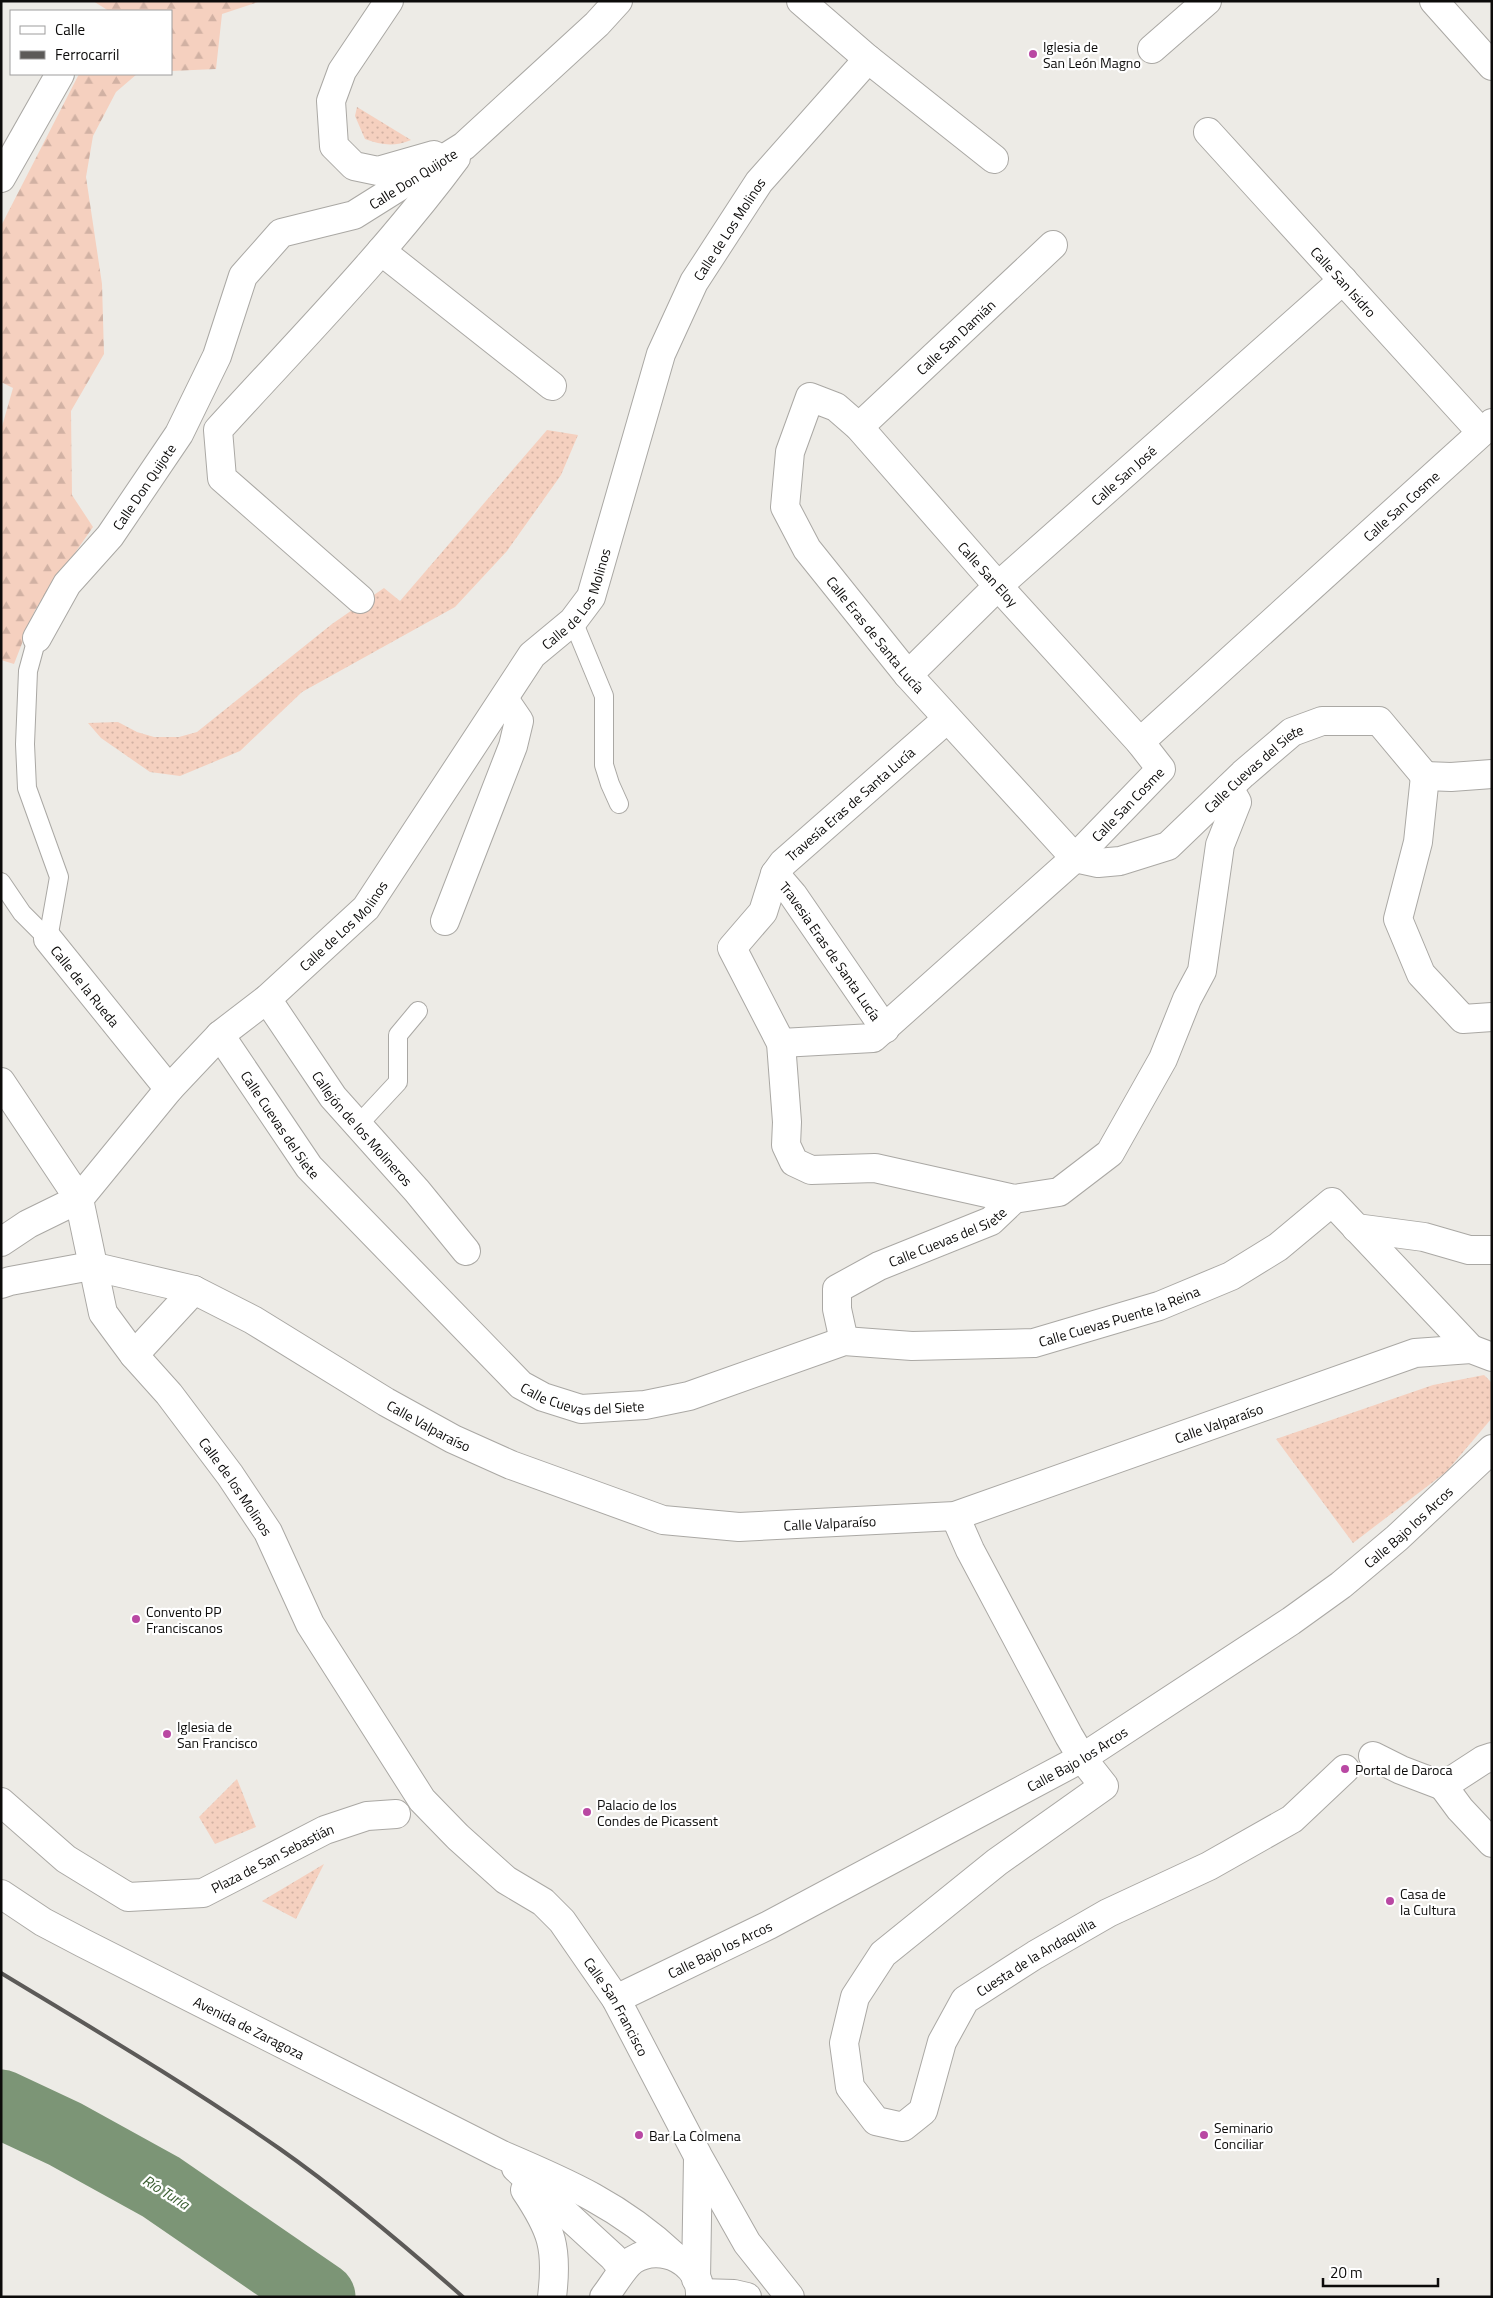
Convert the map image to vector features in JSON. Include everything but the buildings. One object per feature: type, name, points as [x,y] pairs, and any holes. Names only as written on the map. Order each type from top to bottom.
[{"type":"street","points":[[389,1],[342,71],[331,101],[334,146],[354,166],[378,171],[464,146]]},
{"type":"street","name":"Calle Don Quijote","points":[[36,638],[67,584],[110,536],[179,434],[216,356],[244,276],[281,234],[354,215],[464,146],[597,24],[618,1]]},
{"type":"street","points":[[801,1],[868,59],[994,159]]},
{"type":"street","points":[[1152,49],[1208,1]]},
{"type":"street","points":[[1434,1],[1492,66]]},
{"type":"street","name":"Calle de Los Molinos","points":[[79,1199],[169,1090],[220,1035],[267,999],[366,908],[532,655],[573,622],[591,597],[661,354],[694,282],[759,182],[868,59]]},
{"type":"street","points":[[1,178],[59,75]]},
{"type":"street","name":"Calle San Isidro","points":[[1208,132],[1343,280],[1486,428]]},
{"type":"street","name":"Calle Don Quijote","points":[[360,599],[222,478],[218,430],[381,251],[428,196],[464,146]]},
{"type":"street","name":"Calle San Damián","points":[[859,426],[1052,245]]},
{"type":"street","points":[[381,251],[552,386]]},
{"type":"street","name":"Calle San José","points":[[908,675],[998,586],[1343,280]]},
{"type":"street","name":"Calle Eras de Santa Lucía","points":[[836,407],[810,397],[790,452],[785,507],[808,549],[908,675],[1075,858]]},
{"type":"street","name":"Calle San Eloy","points":[[836,407],[859,426],[998,586],[1140,742]]},
{"type":"street","name":"Calle San Cosme","points":[[780,1043],[872,1038],[885,1029],[1075,858],[1161,769],[1140,742],[1486,428]]},
{"type":"street","points":[[444,921],[514,746],[519,721],[504,699]]},
{"type":"street","name":"Travesía Eras de Santa Lucía","points":[[780,1043],[732,948],[763,912],[775,874],[784,862],[947,719]]},
{"type":"street","name":"Calle Cuevas del Siete","points":[[1075,858],[1098,862],[1120,861],[1168,846],[1292,732],[1322,721],[1379,721],[1425,776]]},
{"type":"street","points":[[1492,774],[1451,778],[1425,776],[1418,842],[1398,919],[1421,974],[1463,1019],[1492,1016]]},
{"type":"street","name":"Calle Cuevas del Siete","points":[[780,1043],[787,1122],[786,1145],[794,1162],[811,1170],[876,1168],[1014,1199],[1059,1192],[1110,1153],[1163,1059],[1187,999],[1202,971],[1220,845],[1237,802],[1229,788]]},
{"type":"street","name":"Travesia Eras de Santa Lucía","points":[[775,874],[793,895],[885,1029]]},
{"type":"street","name":"Calle de la Rueda","points":[[48,939],[169,1090]]},
{"type":"street","name":"Callejón de los Molineros","points":[[267,999],[333,1097],[417,1191],[466,1251]]},
{"type":"street","name":"Calle Cuevas del Siete","points":[[220,1035],[309,1168],[521,1385],[543,1397],[582,1409],[644,1405],[689,1396],[844,1341],[837,1309],[837,1289],[879,1266],[991,1221],[1014,1199]]},
{"type":"street","points":[[1,1082],[79,1199],[28,1224],[1,1242]]},
{"type":"street","name":"Calle de los Molinos","points":[[79,1199],[91,1266],[103,1313],[134,1355],[169,1394],[230,1475],[268,1532],[310,1624],[422,1800],[458,1837],[506,1880]]},
{"type":"street","name":"Calle Cuevas Puente la Reina","points":[[844,1341],[912,1346],[1034,1343],[1159,1306],[1230,1276],[1278,1247],[1332,1202],[1481,1353]]},
{"type":"street","points":[[1356,1228],[1424,1237],[1469,1250],[1492,1250]]},
{"type":"street","name":"Calle Valparaíso","points":[[1,1284],[91,1266],[194,1290],[253,1320],[386,1402],[453,1438],[511,1465],[663,1520],[740,1527],[955,1516],[1415,1353],[1481,1353]]},
{"type":"street","points":[[134,1355],[194,1290]]},
{"type":"street","name":"Calle Bajo los Arcos","points":[[616,1999],[769,1925],[1082,1758],[1291,1621],[1341,1585],[1397,1538],[1492,1449]]},
{"type":"street","points":[[955,1516],[970,1550],[1082,1758]]},
{"type":"street","points":[[1373,1756],[1401,1770],[1443,1786],[1460,1809],[1492,1843]]},
{"type":"street","points":[[1443,1786],[1483,1760],[1492,1757]]},
{"type":"street","name":"Cuesta de la Andaquilla","points":[[1082,1758],[1104,1786],[997,1862],[883,1954],[855,1997],[844,2043],[850,2087],[876,2121],[903,2127],[923,2111],[942,2042],[966,2000],[1035,1955],[1108,1913],[1208,1866],[1292,1819],[1345,1769]]},
{"type":"street","name":"Plaza de San Sebastián","points":[[1,1802],[66,1859],[128,1897],[203,1893],[325,1830],[367,1816],[396,1814]]},
{"type":"street","name":"Calle San Francisco","points":[[506,1880],[543,1902],[562,1921],[616,1999],[698,2156],[747,2243],[790,2297]]},
{"type":"street","name":"Avenida de Zaragoza","points":[[1,1894],[43,1922],[502,2155]]},
{"type":"street","points":[[502,2155],[573,2185],[619,2212],[654,2238],[674,2256],[683,2261],[699,2289],[747,2297]]},
{"type":"street","points":[[502,2155],[613,2257],[615,2286]]},
{"type":"street","points":[[502,2155],[541,2213],[550,2232],[554,2252],[552,2297]]},
{"type":"street","name":"Calle San Francisco","points":[[698,2156],[699,2289]]},
{"type":"street","points":[[615,2286],[641,2256],[663,2253],[674,2256]]},
{"type":"lane","points":[[573,622],[604,696],[604,765],[619,804]]},
{"type":"lane","name":"Calle Don Quijote","points":[[36,638],[28,671],[25,744],[27,788],[59,877],[48,939]]},
{"type":"lane","name":"Calle de la Rueda","points":[[1,882],[22,913],[48,939]]},
{"type":"lane","points":[[358,1125],[398,1082],[398,1035],[418,1012]]},
{"type":"green space","points":[[93,1],[261,1],[222,14],[216,69],[172,71],[172,10],[107,10]]},
{"type":"green space","points":[[78,75],[136,75],[116,92],[93,136],[86,177],[102,284],[104,354],[71,411],[72,495],[93,527],[35,610],[14,664],[1,660],[1,430],[13,388],[1,382],[1,226]]},
{"type":"green space","points":[[357,107],[411,140],[399,144],[388,144],[365,139],[355,116]]},
{"type":"green space","points":[[547,430],[578,435],[561,475],[507,551],[455,607],[302,692],[240,751],[180,776],[150,772],[101,738],[88,723],[118,722],[137,732],[154,737],[179,737],[197,732],[332,624],[384,588],[400,601]]},
{"type":"green space","points":[[1484,1375],[1492,1383],[1492,1418],[1446,1472],[1353,1543],[1276,1439],[1433,1385]]},
{"type":"green space","points":[[237,1779],[256,1827],[215,1844],[199,1817]]},
{"type":"green space","points":[[324,1864],[296,1919],[262,1901]]},
{"type":"waterway","name":"Río Turia","points":[[1,2104],[65,2134],[161,2187],[321,2297]]},
{"type":"railway","points":[[1,1973],[177,2081],[280,2149],[373,2220],[463,2297]]},
{"type":"place","name":"Iglesia de San León Magno","points":[[1033,54]]},
{"type":"place","name":"Convento PP Franciscanos","points":[[136,1619]]},
{"type":"place","name":"Iglesia de San Francisco","points":[[167,1734]]},
{"type":"place","name":"Portal de Daroca","points":[[1345,1769]]},
{"type":"place","name":"Palacio de los Condes de Picassent","points":[[587,1812]]},
{"type":"place","name":"Casa de la Cultura","points":[[1390,1901]]},
{"type":"place","name":"Bar La Colmena","points":[[639,2135]]},
{"type":"place","name":"Seminario Conciliar","points":[[1204,2135]]}]
